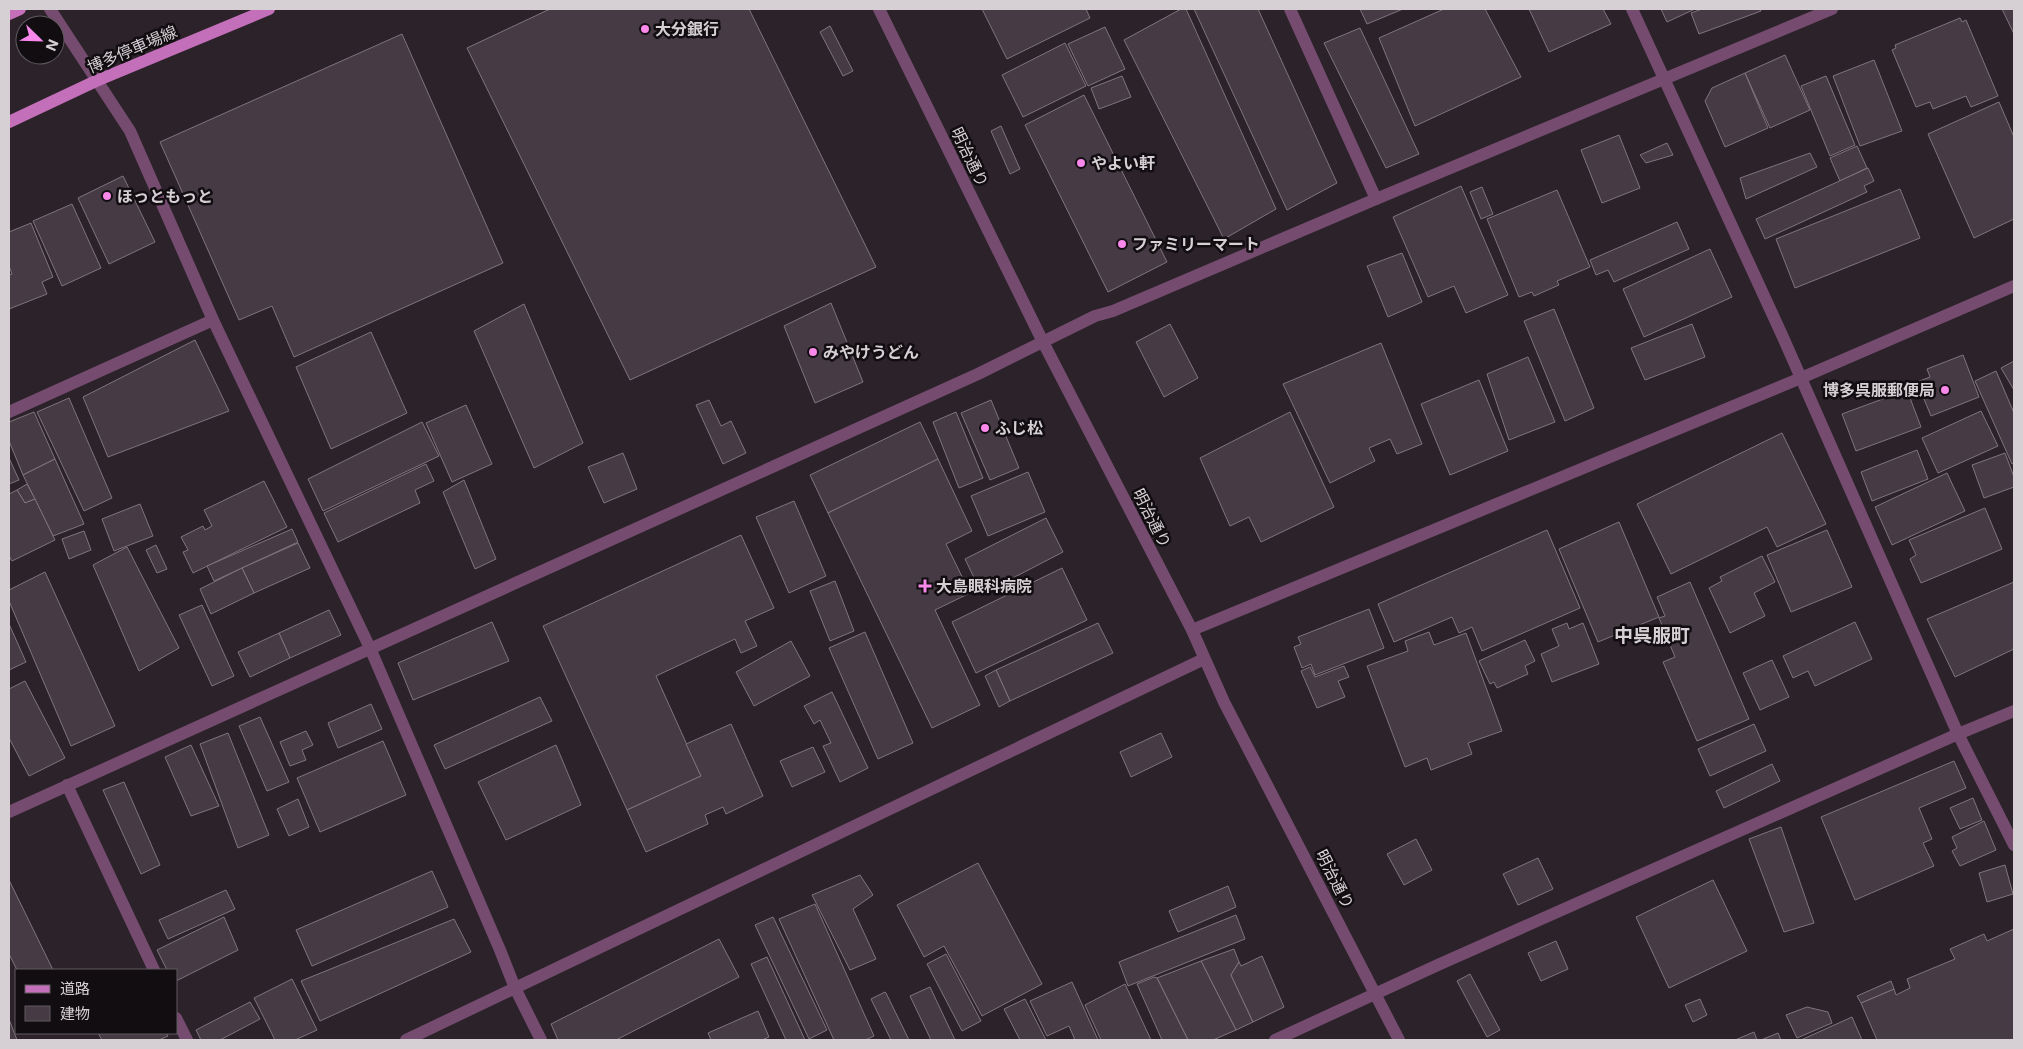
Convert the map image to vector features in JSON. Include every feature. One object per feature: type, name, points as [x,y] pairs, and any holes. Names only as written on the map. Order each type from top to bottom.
[{"type":"main road","points":[[9,14],[20,9]]},
{"type":"main road","name":"博多停車場線","points":[[9,122],[96,81],[269,9]]},
{"type":"street","points":[[50,9],[130,131],[212,320],[370,648],[515,988],[542,1040]]},
{"type":"street","name":"明治通り","points":[[879,9],[1043,342],[1192,630],[1224,702],[1399,1040]]},
{"type":"street","points":[[1290,9],[1376,199]]},
{"type":"street","points":[[1632,9],[1800,378],[1958,734],[2014,845]]},
{"type":"street","points":[[9,812],[978,374],[1095,316],[1113,311],[1832,9]]},
{"type":"street","points":[[1192,630],[1800,378],[2014,286]]},
{"type":"street","points":[[9,412],[212,320]]},
{"type":"street","points":[[406,1040],[1204,659]]},
{"type":"street","points":[[1275,1040],[1958,734],[2014,711]]},
{"type":"street","points":[[67,785],[154,969]]},
{"type":"street","points":[[178,1022],[187,1040]]},
{"type":"building","points":[[550,9],[749,9],[876,267],[630,380],[467,48]]},
{"type":"building","points":[[982,9],[1086,9],[1090,18],[1007,59]]},
{"type":"building","points":[[1181,9],[1186,9],[1276,209],[1224,239],[1124,40]]},
{"type":"building","points":[[1194,9],[1258,9],[1337,183],[1287,210]]},
{"type":"building","points":[[1360,9],[1403,9],[1367,24]]},
{"type":"building","points":[[1444,9],[1485,9],[1521,77],[1415,126],[1379,38]]},
{"type":"building","points":[[1529,9],[1603,9],[1611,24],[1549,52]]},
{"type":"building","points":[[1661,9],[1695,9],[1667,22]]},
{"type":"building","points":[[1702,9],[1760,9],[1761,11],[1699,34],[1691,13]]},
{"type":"building","points":[[2002,9],[2014,9],[2014,34]]},
{"type":"building","points":[[1960,18],[1962,22],[1966,20],[1998,96],[1971,107],[1966,96],[1933,109],[1930,102],[1916,107],[1892,50],[1896,48],[1895,45]]},
{"type":"building","points":[[830,26],[853,71],[843,76],[820,32]]},
{"type":"building","points":[[1105,27],[1125,69],[1088,86],[1068,44]]},
{"type":"building","points":[[1360,28],[1419,154],[1386,168],[1324,43]]},
{"type":"building","points":[[402,34],[503,263],[294,357],[272,306],[239,320],[160,142]]},
{"type":"building","points":[[1065,43],[1086,86],[1023,117],[1002,75]]},
{"type":"building","points":[[1785,55],[1810,110],[1770,128],[1745,73]]},
{"type":"building","points":[[1874,60],[1902,131],[1860,146],[1833,76]]},
{"type":"building","points":[[1745,73],[1768,128],[1725,147],[1705,101],[1712,88]]},
{"type":"building","points":[[1122,76],[1131,97],[1099,109],[1091,88]]},
{"type":"building","points":[[1826,76],[1855,145],[1830,156],[1801,86]]},
{"type":"building","points":[[1084,95],[1167,262],[1108,292],[1025,125]]},
{"type":"building","points":[[1999,102],[2014,137],[2014,219],[1974,238],[1928,134]]},
{"type":"building","points":[[1001,126],[1020,169],[1010,174],[991,131]]},
{"type":"building","points":[[1619,135],[1640,188],[1602,203],[1581,150]]},
{"type":"building","points":[[1667,143],[1673,155],[1646,163],[1640,155]]},
{"type":"building","points":[[1857,146],[1867,168],[1840,181],[1830,158]]},
{"type":"building","points":[[1810,153],[1817,167],[1746,199],[1740,178]]},
{"type":"building","points":[[1868,168],[1874,181],[1864,186],[1867,192],[1765,239],[1756,219]]},
{"type":"building","points":[[123,176],[155,242],[109,264],[78,198]]},
{"type":"building","points":[[1461,186],[1508,295],[1466,313],[1454,286],[1428,297],[1393,217]]},
{"type":"building","points":[[1482,187],[1493,214],[1481,219],[1470,192]]},
{"type":"building","points":[[1900,189],[1920,238],[1795,288],[1776,239]]},
{"type":"building","points":[[1557,190],[1590,267],[1557,281],[1559,285],[1534,296],[1532,292],[1519,297],[1487,219]]},
{"type":"building","points":[[72,204],[101,268],[62,286],[33,221]]},
{"type":"building","points":[[1677,222],[1689,249],[1614,282],[1608,270],[1596,275],[1590,260]]},
{"type":"building","points":[[31,223],[53,277],[42,282],[47,294],[9,309],[9,275],[12,274],[9,266],[9,232]]},
{"type":"building","points":[[1710,249],[1732,297],[1644,337],[1623,289]]},
{"type":"building","points":[[1402,253],[1422,302],[1388,317],[1367,266]]},
{"type":"building","points":[[831,303],[863,382],[815,403],[784,326]]},
{"type":"building","points":[[524,304],[583,443],[534,468],[474,331]]},
{"type":"building","points":[[1554,309],[1594,408],[1565,421],[1524,321]]},
{"type":"building","points":[[1170,324],[1198,378],[1164,397],[1136,342]]},
{"type":"building","points":[[1692,324],[1705,357],[1645,380],[1631,348]]},
{"type":"building","points":[[371,332],[407,413],[331,449],[296,367]]},
{"type":"building","points":[[195,340],[229,411],[108,457],[83,397]]},
{"type":"building","points":[[1381,343],[1422,444],[1397,454],[1390,439],[1369,448],[1375,461],[1330,483],[1283,384]]},
{"type":"building","points":[[1963,355],[1979,397],[1931,416],[1917,382],[1930,377],[1927,369]]},
{"type":"building","points":[[1528,357],[1555,422],[1509,440],[1487,374]]},
{"type":"building","points":[[2014,361],[2014,390],[2001,368]]},
{"type":"building","points":[[1996,371],[2014,413],[2014,463],[2012,464],[1975,381]]},
{"type":"building","points":[[1479,380],[1508,451],[1450,475],[1421,404]]},
{"type":"building","points":[[1907,390],[1921,427],[1856,451],[1842,414]]},
{"type":"building","points":[[69,398],[112,498],[84,511],[37,412]]},
{"type":"building","points":[[709,400],[721,426],[731,421],[746,453],[723,464],[696,405]]},
{"type":"building","points":[[991,400],[1019,468],[990,480],[961,413]]},
{"type":"building","points":[[466,405],[492,464],[452,482],[426,423]]},
{"type":"building","points":[[1981,411],[1998,446],[1938,473],[1922,438]]},
{"type":"building","points":[[34,412],[55,459],[23,475],[9,441],[9,422]]},
{"type":"building","points":[[956,412],[983,478],[959,488],[933,422]]},
{"type":"building","points":[[1290,412],[1334,507],[1261,542],[1249,517],[1230,526],[1200,458]]},
{"type":"building","points":[[422,422],[439,456],[323,511],[308,479]]},
{"type":"building","points":[[920,422],[938,459],[828,513],[810,475]]},
{"type":"building","points":[[1782,433],[1826,524],[1777,547],[1767,527],[1671,574],[1637,504]]},
{"type":"building","points":[[1917,450],[1928,479],[1872,501],[1861,472]]},
{"type":"building","points":[[623,453],[637,489],[604,503],[588,467]]},
{"type":"building","points":[[2005,453],[2014,477],[2014,487],[1984,498],[1972,465]]},
{"type":"building","points":[[9,458],[19,480],[9,484]]},
{"type":"building","points":[[55,459],[84,524],[53,536],[23,475]]},
{"type":"building","points":[[938,459],[972,531],[946,544],[970,593],[935,610],[980,705],[932,728],[828,513]]},
{"type":"building","points":[[426,464],[434,481],[415,490],[420,503],[338,542],[324,513]]},
{"type":"building","points":[[1028,472],[1045,512],[988,536],[971,496]]},
{"type":"building","points":[[1947,473],[1965,511],[1892,545],[1875,507]]},
{"type":"building","points":[[464,480],[496,559],[475,569],[443,492]]},
{"type":"building","points":[[264,481],[287,527],[193,573],[183,552],[188,550],[181,537],[203,526],[205,530],[212,526],[204,510]]},
{"type":"building","points":[[27,484],[35,499],[25,503],[17,490]]},
{"type":"building","points":[[17,490],[25,503],[35,499],[55,540],[12,561],[9,556],[9,494]]},
{"type":"building","points":[[794,501],[826,576],[789,593],[756,517]]},
{"type":"building","points":[[140,504],[153,536],[114,551],[102,519]]},
{"type":"building","points":[[1985,508],[2002,549],[1921,583],[1910,559],[1916,555],[1909,540]]},
{"type":"building","points":[[1046,518],[1063,552],[982,594],[965,559]]},
{"type":"building","points":[[1619,522],[1659,617],[1598,642],[1559,549]]},
{"type":"building","points":[[292,529],[298,542],[214,581],[207,566]]},
{"type":"building","points":[[1547,530],[1580,608],[1482,651],[1472,627],[1459,633],[1452,617],[1394,642],[1378,604]]},
{"type":"building","points":[[1827,530],[1852,587],[1791,612],[1767,555]]},
{"type":"building","points":[[84,531],[91,550],[69,559],[62,539]]},
{"type":"building","points":[[741,535],[774,608],[745,621],[757,646],[741,653],[735,639],[656,676],[701,776],[627,810],[543,626]]},
{"type":"building","points":[[298,543],[310,568],[254,593],[242,568]]},
{"type":"building","points":[[156,545],[167,569],[157,573],[146,550]]},
{"type":"building","points":[[127,547],[179,648],[139,671],[93,565]]},
{"type":"building","points":[[1762,556],[1775,582],[1754,593],[1765,616],[1730,633],[1709,588],[1722,581],[1720,577]]},
{"type":"building","points":[[242,568],[254,593],[211,614],[200,589]]},
{"type":"building","points":[[1062,568],[1087,620],[976,673],[952,622]]},
{"type":"building","points":[[45,572],[115,726],[71,746],[9,601],[9,590]]},
{"type":"building","points":[[835,581],[854,631],[830,641],[810,591]]},
{"type":"building","points":[[1690,582],[1749,719],[1697,741],[1663,662],[1675,657],[1659,618],[1665,616],[1657,597]]},
{"type":"building","points":[[2014,582],[2014,649],[1955,677],[1927,619]]},
{"type":"building","points":[[202,605],[234,676],[212,686],[179,615]]},
{"type":"building","points":[[1369,609],[1384,648],[1315,675],[1311,664],[1302,668],[1294,647],[1301,644],[1298,637]]},
{"type":"building","points":[[329,610],[341,635],[290,658],[279,633]]},
{"type":"building","points":[[492,622],[509,661],[413,700],[398,663]]},
{"type":"building","points":[[1855,622],[1872,659],[1815,686],[1808,671],[1793,678],[1783,656]]},
{"type":"building","points":[[1098,623],[1113,653],[1010,701],[996,670]]},
{"type":"building","points":[[1567,623],[1569,629],[1583,623],[1599,664],[1552,682],[1541,654],[1559,646],[1552,629]]},
{"type":"building","points":[[9,624],[26,662],[9,670]]},
{"type":"building","points":[[865,632],[913,743],[878,759],[829,648]]},
{"type":"building","points":[[1429,632],[1434,645],[1466,633],[1502,731],[1468,743],[1472,754],[1431,770],[1427,758],[1405,767],[1367,666],[1408,651],[1405,641]]},
{"type":"building","points":[[279,633],[290,658],[250,677],[238,652]]},
{"type":"building","points":[[1525,640],[1535,661],[1525,666],[1528,674],[1497,688],[1494,682],[1490,684],[1479,661]]},
{"type":"building","points":[[791,641],[810,676],[754,706],[736,672]]},
{"type":"building","points":[[1772,660],[1789,697],[1760,710],[1743,673]]},
{"type":"building","points":[[1344,666],[1349,677],[1338,681],[1345,697],[1317,708],[1301,671],[1310,667],[1315,677]]},
{"type":"building","points":[[996,670],[1010,701],[999,707],[985,676]]},
{"type":"building","points":[[25,681],[65,758],[29,776],[9,738],[9,689]]},
{"type":"building","points":[[832,692],[868,768],[840,782],[823,746],[831,743],[820,720],[814,724],[804,706]]},
{"type":"building","points":[[540,697],[552,721],[445,769],[434,745]]},
{"type":"building","points":[[371,704],[382,729],[338,748],[328,723]]},
{"type":"building","points":[[260,717],[289,782],[267,791],[239,726]]},
{"type":"building","points":[[731,724],[763,796],[726,814],[723,807],[705,815],[708,824],[646,852],[627,810],[701,776],[686,744]]},
{"type":"building","points":[[1754,724],[1766,751],[1710,776],[1698,749]]},
{"type":"building","points":[[306,731],[313,745],[302,750],[306,760],[290,766],[280,742]]},
{"type":"building","points":[[228,733],[269,835],[238,848],[200,744]]},
{"type":"building","points":[[1161,733],[1172,757],[1131,777],[1120,752]]},
{"type":"building","points":[[383,741],[406,795],[320,832],[297,778]]},
{"type":"building","points":[[191,745],[219,806],[191,816],[165,757]]},
{"type":"building","points":[[556,745],[581,805],[506,840],[478,782]]},
{"type":"building","points":[[813,747],[825,772],[792,787],[780,761]]},
{"type":"building","points":[[1954,761],[1966,788],[1919,808],[1932,839],[1923,843],[1934,866],[1855,900],[1821,817]]},
{"type":"building","points":[[1772,764],[1780,781],[1724,808],[1716,791]]},
{"type":"building","points":[[124,782],[160,865],[141,874],[103,790]]},
{"type":"building","points":[[1973,798],[1982,820],[1960,829],[1950,808]]},
{"type":"building","points":[[298,799],[309,827],[289,836],[277,809]]},
{"type":"building","points":[[1984,821],[1996,850],[1960,866],[1952,851],[1957,848],[1952,837]]},
{"type":"building","points":[[1781,827],[1814,923],[1784,932],[1749,839]]},
{"type":"building","points":[[1416,839],[1432,870],[1404,885],[1387,854]]},
{"type":"building","points":[[1538,858],[1553,889],[1518,905],[1503,874]]},
{"type":"building","points":[[978,863],[1042,984],[982,1016],[944,946],[924,957],[897,905]]},
{"type":"building","points":[[2005,865],[2013,894],[1987,902],[1979,873]]},
{"type":"building","points":[[432,871],[448,907],[312,966],[296,930]]},
{"type":"building","points":[[860,875],[873,895],[853,909],[876,959],[850,970],[812,895]]},
{"type":"building","points":[[9,880],[53,969],[16,969],[9,954]]},
{"type":"building","points":[[1713,880],[1747,951],[1669,988],[1636,917]]},
{"type":"building","points":[[1228,886],[1236,907],[1178,932],[1169,911]]},
{"type":"building","points":[[226,890],[235,909],[168,939],[159,920]]},
{"type":"building","points":[[815,904],[874,1036],[865,1040],[834,1040],[779,919]]},
{"type":"building","points":[[1236,915],[1245,939],[1128,986],[1119,962]]},
{"type":"building","points":[[224,917],[238,950],[178,980],[178,969],[166,969],[157,950]]},
{"type":"building","points":[[773,917],[827,1030],[809,1039],[755,925]]},
{"type":"building","points":[[454,919],[471,952],[320,1021],[301,981]]},
{"type":"building","points":[[2014,929],[2014,1040],[1877,1040],[1861,1003],[1894,989],[1896,995],[1910,988],[1907,979],[1955,959],[1950,949],[1984,934],[1987,941]]},
{"type":"building","points":[[719,939],[739,977],[616,1040],[558,1040],[551,1024]]},
{"type":"building","points":[[1556,941],[1568,969],[1541,981],[1528,953]]},
{"type":"building","points":[[1234,949],[1239,962],[1231,975],[1253,1022],[1236,1030],[1201,961]]},
{"type":"building","points":[[946,954],[981,1021],[962,1031],[927,964]]},
{"type":"building","points":[[1262,956],[1284,1007],[1253,1022],[1231,975],[1239,962],[1241,966]]},
{"type":"building","points":[[767,957],[805,1040],[786,1040],[751,964]]},
{"type":"building","points":[[1201,961],[1236,1030],[1213,1040],[1188,1040],[1157,978]]},
{"type":"building","points":[[1470,974],[1500,1030],[1487,1037],[1457,981]]},
{"type":"building","points":[[1154,977],[1157,978],[1188,1040],[1162,1040],[1137,984]]},
{"type":"building","points":[[292,979],[317,1030],[295,1040],[275,1040],[254,998]]},
{"type":"building","points":[[1891,981],[1894,989],[1861,1003],[1857,996]]},
{"type":"building","points":[[1072,982],[1098,1040],[1075,1040],[1069,1026],[1047,1036],[1030,1001]]},
{"type":"building","points":[[1125,984],[1151,1040],[1101,1040],[1085,1005]]},
{"type":"building","points":[[930,987],[955,1040],[931,1040],[910,996]]},
{"type":"building","points":[[885,992],[909,1040],[891,1040],[871,999]]},
{"type":"building","points":[[1025,999],[1046,1040],[1020,1040],[1004,1009]]},
{"type":"building","points":[[1700,999],[1707,1015],[1693,1022],[1685,1005]]},
{"type":"building","points":[[250,1002],[260,1019],[220,1040],[201,1040],[196,1030]]},
{"type":"building","points":[[1807,1007],[1828,1012],[1832,1023],[1797,1038],[1786,1015]]},
{"type":"building","points":[[758,1011],[769,1037],[762,1040],[711,1040],[708,1033]]},
{"type":"building","points":[[1852,1017],[1862,1040],[1801,1040]]},
{"type":"building","points":[[9,1019],[17,1040],[9,1040]]},
{"type":"building","points":[[1754,1032],[1757,1040],[1735,1040]]},
{"type":"building","points":[[1778,1033],[1781,1040],[1761,1040]]},
{"type":"building","points":[[99,1034],[167,1034],[168,1036],[159,1040],[102,1040]]},
{"type":"place","name":"大分銀行","points":[[645,29]]},
{"type":"place","name":"やよい軒","points":[[1081,163]]},
{"type":"place","name":"ほっともっと","points":[[107,196]]},
{"type":"place","name":"ファミリーマート","points":[[1122,244]]},
{"type":"place","name":"みやけうどん","points":[[813,352]]},
{"type":"place","name":"博多呉服郵便局","points":[[1945,390]]},
{"type":"place","name":"ふじ松","points":[[985,428]]},
{"type":"place","name":"大島眼科病院","points":[[925,586]]},
{"type":"district","name":"中呉服町","points":[[1652,635]]}]
